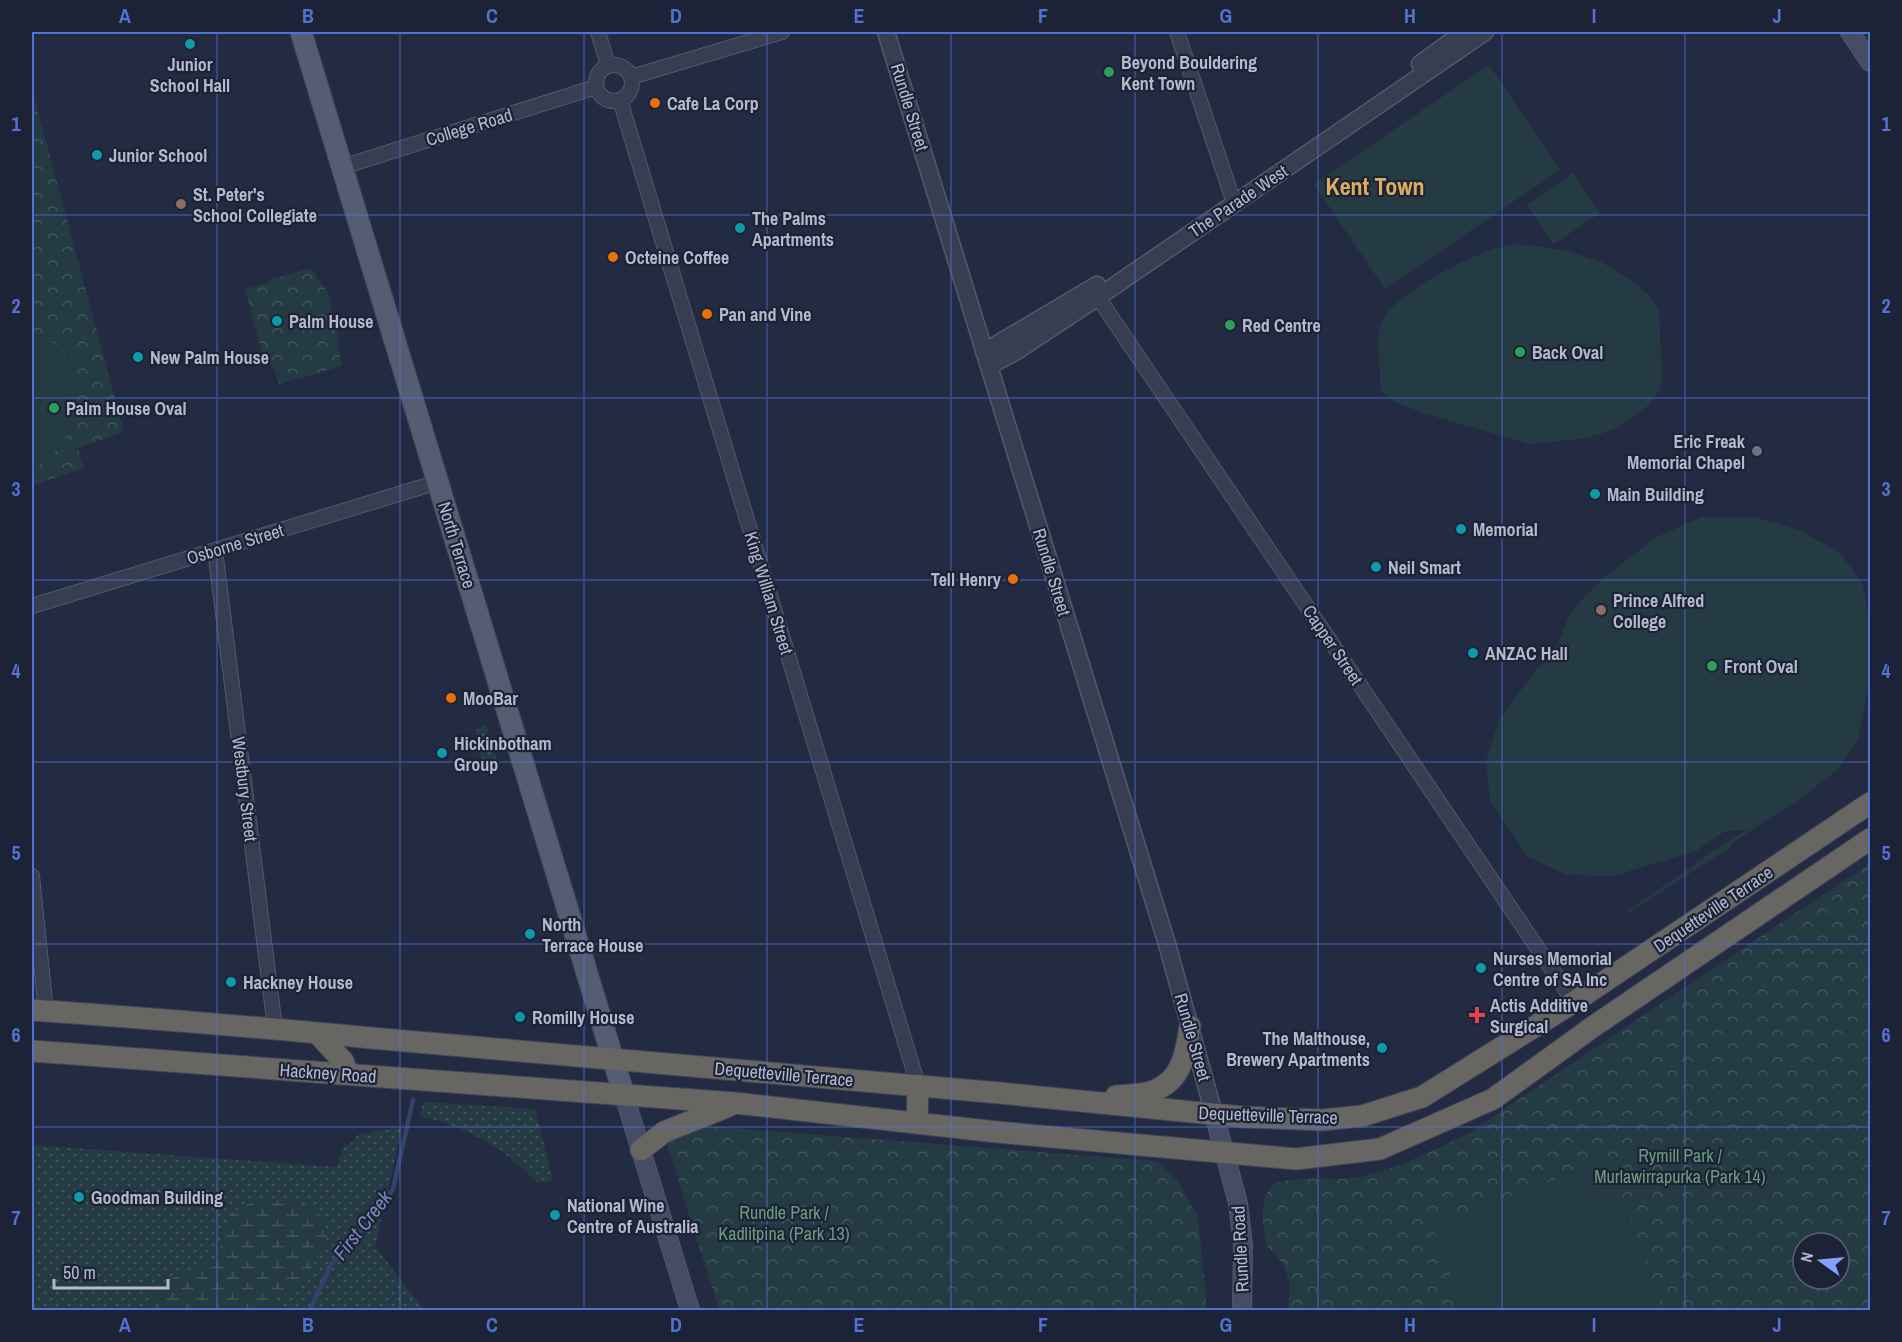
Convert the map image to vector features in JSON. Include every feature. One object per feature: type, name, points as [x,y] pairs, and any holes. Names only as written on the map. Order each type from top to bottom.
[{"type":"highway","name":"Dequetteville Terrace","points":[[613,1059],[918,1085],[1244,1117],[1322,1120],[1362,1116],[1422,1097],[1574,1002],[1870,803]]},
{"type":"highway","name":"Dequetteville Terrace","points":[[624,1095],[735,1103],[997,1132],[1296,1159],[1380,1149],[1492,1099],[1594,1026],[1870,840]]},
{"type":"highway","points":[[1770,871],[1789,896]]},
{"type":"highway","points":[[1574,1002],[1594,1026]]},
{"type":"highway","points":[[39,1010],[93,1016],[275,1028],[613,1059]]},
{"type":"highway","points":[[1082,1101],[1153,1091],[1173,1080],[1185,1058],[1190,1026]]},
{"type":"highway","points":[[318,1033],[343,1061],[348,1074]]},
{"type":"highway","name":"Hackney Road","points":[[32,1051],[624,1095]]},
{"type":"highway","points":[[917,1122],[918,1085]]},
{"type":"highway","points":[[641,1150],[664,1132],[735,1103]]},
{"type":"main road","name":"North Terrace","points":[[301,32],[624,1095]]},
{"type":"main road","points":[[1850,32],[1870,62]]},
{"type":"main road","points":[[624,1095],[690,1311]]},
{"type":"main road","name":"Rundle Road","points":[[1214,1114],[1238,1203],[1243,1245],[1242,1311]]},
{"type":"street","points":[[598,32],[608,65]]},
{"type":"street","points":[[631,77],[782,32]]},
{"type":"street","name":"Rundle Street","points":[[886,32],[1153,900],[1214,1114]]},
{"type":"street","points":[[1177,32],[1232,198]]},
{"type":"street","name":"The Parade West","points":[[987,359],[1095,292],[1232,198],[1464,32]]},
{"type":"street","name":"The Parade West","points":[[1232,198],[1485,32]]},
{"type":"street","points":[[608,65],[618,65],[625,69],[631,77],[631,88],[628,95],[620,100],[613,101],[603,98],[596,87],[599,71],[608,65]]},
{"type":"street","name":"College Road","points":[[342,167],[596,87]]},
{"type":"street","name":"King William Street","points":[[620,100],[918,1085]]},
{"type":"street","name":"Capper Street","points":[[1095,292],[1574,1002]]},
{"type":"street","name":"Osborne Street","points":[[32,606],[438,482]]},
{"type":"street","name":"Westbury Street","points":[[215,550],[275,1028]]},
{"type":"street","points":[[32,876],[39,1010]]},
{"type":"green space","points":[[1489,65],[1560,170],[1385,289],[1314,184]]},
{"type":"green space","points":[[32,90],[124,432],[78,448],[84,468],[32,485]]},
{"type":"green space","points":[[1573,173],[1600,213],[1554,244],[1527,205]]},
{"type":"green space","name":"Back Oval","points":[[1518,244],[1564,250],[1601,262],[1634,282],[1652,298],[1659,310],[1662,377],[1659,391],[1649,405],[1616,429],[1587,438],[1530,444],[1423,413],[1393,401],[1381,391],[1379,331],[1386,315],[1397,303],[1411,291],[1463,262],[1491,250]]},
{"type":"green space","points":[[311,268],[331,298],[331,310],[336,314],[342,366],[279,384],[273,366],[264,360],[245,289]]},
{"type":"green space","name":"Palm House Oval","points":[[32,330],[70,353],[80,388],[73,428],[45,463],[32,466]]},
{"type":"green space","name":"Front Oval","points":[[1702,517],[1755,517],[1800,530],[1841,554],[1863,585],[1870,627],[1870,678],[1858,739],[1838,769],[1794,804],[1630,912],[1628,910],[1746,830],[1725,831],[1696,851],[1613,876],[1567,875],[1528,857],[1490,800],[1486,761],[1500,718],[1537,669],[1554,655],[1570,613],[1603,578],[1657,537]]},
{"type":"green space","points":[[486,724],[490,738],[476,743],[476,730]]},
{"type":"green space","points":[[493,748],[498,763],[484,763],[479,752]]},
{"type":"green space","name":"Rymill Park / Murlawirrapurka (Park 14)","points":[[1870,863],[1870,1310],[1288,1310],[1287,1274],[1280,1260],[1266,1245],[1263,1207],[1271,1187],[1277,1183],[1294,1179],[1359,1177],[1408,1162],[1469,1133]]},
{"type":"green space","points":[[424,1102],[535,1109],[553,1180],[537,1183],[512,1159],[484,1140],[452,1125],[419,1116]]},
{"type":"green space","points":[[402,1127],[375,1247],[425,1310],[32,1310],[32,1145],[336,1167],[344,1146],[350,1144],[359,1134]]},
{"type":"green space","name":"Rundle Park / Kadlitpina (Park 13)","points":[[716,1127],[1157,1161],[1177,1180],[1198,1217],[1207,1310],[719,1310],[667,1144],[683,1134]]},
{"type":"green space","points":[[1609,1160],[1663,1310],[1463,1310],[1432,1224]]},
{"type":"green space","points":[[258,1201],[298,1201],[319,1211],[327,1237],[313,1266],[293,1288],[276,1299],[274,1310],[150,1310],[152,1292],[158,1285],[215,1258],[231,1213]]},
{"type":"waterway","name":"First Creek","points":[[310,1310],[331,1264],[378,1212],[393,1189],[413,1100]]},
{"type":"place","name":"Junior School Hall","points":[[190,44]]},
{"type":"place","name":"Beyond Bouldering Kent Town","points":[[1109,72]]},
{"type":"place","name":"Cafe La Corp","points":[[655,103]]},
{"type":"place","name":"Junior School","points":[[97,155]]},
{"type":"place","name":"St. Peter's School Collegiate","points":[[181,204]]},
{"type":"place","name":"The Palms Apartments","points":[[740,228]]},
{"type":"place","name":"Octeine Coffee","points":[[613,257]]},
{"type":"place","name":"Pan and Vine","points":[[707,314]]},
{"type":"place","name":"Palm House","points":[[277,321]]},
{"type":"place","name":"Red Centre","points":[[1230,325]]},
{"type":"place","name":"Back Oval","points":[[1520,352]]},
{"type":"place","name":"New Palm House","points":[[138,357]]},
{"type":"place","name":"Palm House Oval","points":[[54,408]]},
{"type":"place","name":"Eric Freak Memorial Chapel","points":[[1757,451]]},
{"type":"place","name":"Main Building","points":[[1595,494]]},
{"type":"place","name":"Memorial","points":[[1461,529]]},
{"type":"place","name":"Neil Smart","points":[[1376,567]]},
{"type":"place","name":"Tell Henry","points":[[1013,579]]},
{"type":"place","name":"Prince Alfred College","points":[[1601,610]]},
{"type":"place","name":"ANZAC Hall","points":[[1473,653]]},
{"type":"place","name":"Front Oval","points":[[1712,666]]},
{"type":"place","name":"MooBar","points":[[451,698]]},
{"type":"place","name":"Hickinbotham Group","points":[[442,753]]},
{"type":"place","name":"North Terrace House","points":[[530,934]]},
{"type":"place","name":"Nurses Memorial Centre of SA Inc","points":[[1481,968]]},
{"type":"place","name":"Hackney House","points":[[231,982]]},
{"type":"place","name":"Actis Additive Surgical","points":[[1477,1015]]},
{"type":"place","name":"Romilly House","points":[[520,1017]]},
{"type":"place","name":"The Malthouse, Brewery Apartments","points":[[1382,1048]]},
{"type":"place","name":"Goodman Building","points":[[79,1197]]},
{"type":"place","name":"National Wine Centre of Australia","points":[[555,1215]]},
{"type":"district","name":"Kent Town","points":[[1375,186]]}]
